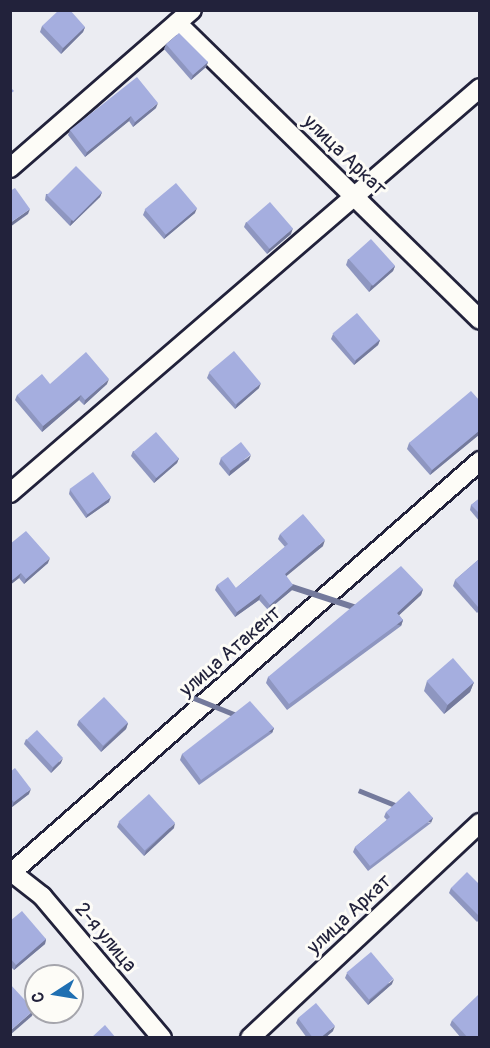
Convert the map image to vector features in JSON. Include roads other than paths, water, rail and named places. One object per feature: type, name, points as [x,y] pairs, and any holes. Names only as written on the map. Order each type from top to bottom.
[{"type":"street","points":[[10,168],[192,10]]},
{"type":"street","name":"улица Аркат","points":[[177,24],[480,320]]},
{"type":"street","points":[[10,493],[356,198],[480,88]]},
{"type":"street","name":"улица Атакент","points":[[11,873],[480,461]]},
{"type":"street","name":"улица Аркат","points":[[250,1038],[480,823]]},
{"type":"street","name":"2-я улица","points":[[11,873],[42,896],[162,1038]]}]
